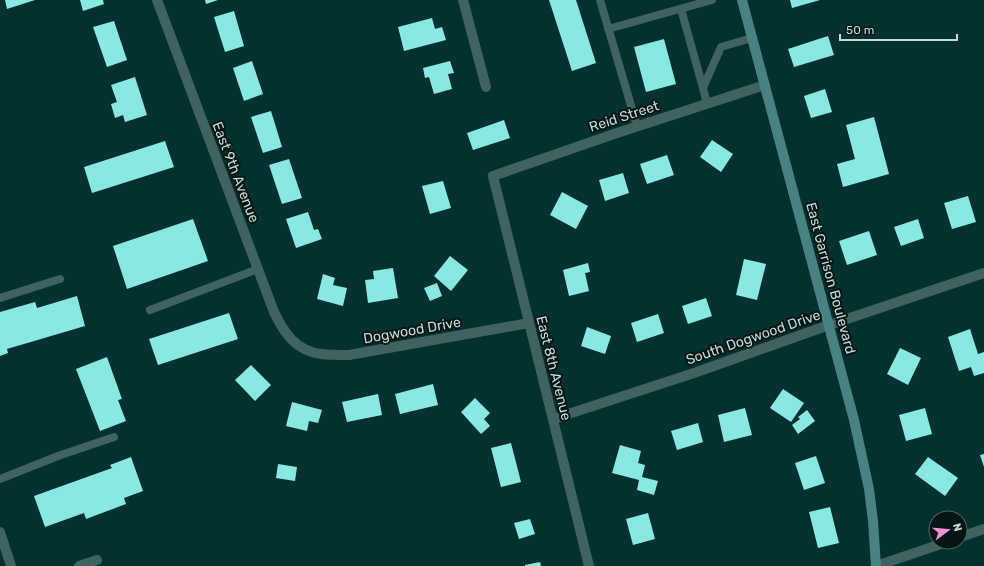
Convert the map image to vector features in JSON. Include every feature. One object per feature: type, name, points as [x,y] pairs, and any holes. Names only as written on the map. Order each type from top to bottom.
[{"type":"main road","name":"East Garrison Boulevard","points":[[742,0],[854,420],[869,489],[874,521],[876,566]]},
{"type":"street","name":"East 9th Avenue","points":[[157,0],[274,312],[281,326],[301,348]]},
{"type":"street","points":[[463,0],[486,87]]},
{"type":"street","name":"Reid Street","points":[[493,176],[637,126],[765,85]]},
{"type":"street","name":"East 8th Avenue","points":[[493,176],[589,566]]},
{"type":"street","name":"South Dogwood Drive","points":[[553,420],[984,273]]},
{"type":"street","name":"Dogwood Drive","points":[[301,348],[320,354],[349,355],[529,323]]},
{"type":"street","points":[[968,535],[984,529]]},
{"type":"street","points":[[0,532],[11,566]]},
{"type":"street","points":[[876,566],[928,548]]},
{"type":"street","points":[[79,566],[98,560]]},
{"type":"lane","points":[[600,0],[637,126]]},
{"type":"lane","points":[[608,29],[712,0]]},
{"type":"lane","points":[[681,9],[707,104]]},
{"type":"lane","points":[[703,88],[721,47],[752,38]]},
{"type":"lane","points":[[150,310],[258,269]]},
{"type":"lane","points":[[0,298],[60,279]]},
{"type":"lane","points":[[0,479],[58,456],[114,437]]},
{"type":"building","points":[[5,0],[35,0],[7,9]]},
{"type":"building","points":[[80,0],[103,0],[104,4],[83,11]]},
{"type":"building","points":[[205,0],[218,0],[206,4]]},
{"type":"building","points":[[549,0],[576,0],[596,63],[572,71]]},
{"type":"building","points":[[790,0],[820,0],[792,8]]},
{"type":"building","points":[[234,11],[244,46],[225,52],[214,17]]},
{"type":"building","points":[[432,18],[435,29],[442,27],[446,40],[404,51],[398,27]]},
{"type":"building","points":[[114,21],[127,60],[107,67],[93,27]]},
{"type":"building","points":[[828,36],[834,55],[794,67],[788,49]]},
{"type":"building","points":[[664,39],[676,84],[646,92],[634,47]]},
{"type":"building","points":[[252,61],[263,94],[244,101],[233,68]]},
{"type":"building","points":[[450,61],[454,73],[448,74],[452,89],[434,94],[429,77],[425,78],[423,68]]},
{"type":"building","points":[[135,77],[147,115],[125,122],[123,115],[115,118],[111,104],[117,102],[111,85]]},
{"type":"building","points":[[825,89],[832,112],[811,118],[804,96]]},
{"type":"building","points":[[271,111],[282,147],[263,153],[251,117]]},
{"type":"building","points":[[874,117],[889,174],[843,187],[837,164],[855,159],[846,125]]},
{"type":"building","points":[[504,120],[510,138],[473,150],[467,133]]},
{"type":"building","points":[[712,140],[733,154],[721,172],[700,157]]},
{"type":"building","points":[[165,141],[174,167],[92,193],[84,167]]},
{"type":"building","points":[[667,155],[674,175],[647,184],[640,164]]},
{"type":"building","points":[[289,159],[302,198],[282,204],[269,165]]},
{"type":"building","points":[[623,173],[629,193],[605,201],[599,180]]},
{"type":"building","points":[[443,181],[451,208],[430,214],[422,186]]},
{"type":"building","points":[[562,192],[588,206],[576,229],[550,215]]},
{"type":"building","points":[[968,196],[976,222],[952,229],[944,203]]},
{"type":"building","points":[[308,212],[314,230],[318,229],[322,239],[296,248],[286,219]]},
{"type":"building","points":[[193,219],[208,261],[127,289],[113,246]]},
{"type":"building","points":[[918,219],[924,238],[901,246],[894,227]]},
{"type":"building","points":[[869,231],[877,255],[847,265],[839,241]]},
{"type":"building","points":[[450,256],[468,270],[451,291],[434,276]]},
{"type":"building","points":[[744,259],[766,264],[757,300],[736,295]]},
{"type":"building","points":[[588,263],[590,272],[585,273],[589,291],[569,296],[563,270]]},
{"type":"building","points":[[393,268],[398,298],[368,303],[365,280],[374,279],[373,271]]},
{"type":"building","points":[[323,274],[335,278],[333,285],[347,288],[343,306],[317,299]]},
{"type":"building","points":[[437,283],[442,296],[430,301],[424,288]]},
{"type":"building","points":[[77,296],[85,326],[7,349],[8,353],[0,356],[0,312],[35,302],[37,308]]},
{"type":"building","points":[[706,298],[712,316],[688,324],[682,306]]},
{"type":"building","points":[[229,313],[238,339],[158,365],[149,339]]},
{"type":"building","points":[[658,314],[664,333],[637,342],[631,323]]},
{"type":"building","points":[[587,327],[611,336],[605,354],[581,346]]},
{"type":"building","points":[[970,329],[978,354],[984,352],[984,373],[974,376],[971,367],[959,371],[948,337]]},
{"type":"building","points":[[900,348],[921,358],[908,385],[887,374]]},
{"type":"building","points":[[107,357],[122,399],[118,400],[126,421],[100,431],[76,369]]},
{"type":"building","points":[[251,365],[271,385],[255,401],[235,380]]},
{"type":"building","points":[[433,384],[438,405],[400,414],[395,394]]},
{"type":"building","points":[[783,389],[804,403],[791,422],[770,408]]},
{"type":"building","points":[[378,394],[382,415],[347,422],[342,402]]},
{"type":"building","points":[[475,398],[490,413],[484,419],[490,426],[481,434],[461,412]]},
{"type":"building","points":[[292,402],[322,410],[318,423],[309,421],[307,431],[286,426]]},
{"type":"building","points":[[745,408],[752,435],[724,442],[718,415]]},
{"type":"building","points":[[925,408],[932,434],[906,441],[899,415]]},
{"type":"building","points":[[807,410],[815,421],[798,434],[792,425],[800,419],[798,417]]},
{"type":"building","points":[[698,423],[703,442],[677,450],[671,431]]},
{"type":"building","points":[[511,443],[521,482],[501,487],[491,448]]},
{"type":"building","points":[[620,445],[641,451],[638,463],[645,465],[642,477],[658,481],[654,495],[637,490],[639,480],[612,473]]},
{"type":"building","points":[[984,454],[984,467],[980,455]]},
{"type":"building","points":[[816,456],[825,483],[804,490],[795,463]]},
{"type":"building","points":[[131,457],[143,491],[124,498],[126,504],[86,519],[84,513],[45,527],[34,496],[112,468],[110,465]]},
{"type":"building","points":[[928,457],[958,478],[945,496],[915,474]]},
{"type":"building","points":[[278,464],[297,467],[295,481],[276,478]]},
{"type":"building","points":[[830,507],[839,543],[818,548],[809,512]]},
{"type":"building","points":[[648,513],[655,539],[633,545],[626,519]]},
{"type":"building","points":[[530,519],[535,534],[519,539],[514,523]]},
{"type":"building","points":[[540,562],[541,566],[525,566],[525,565]]}]
